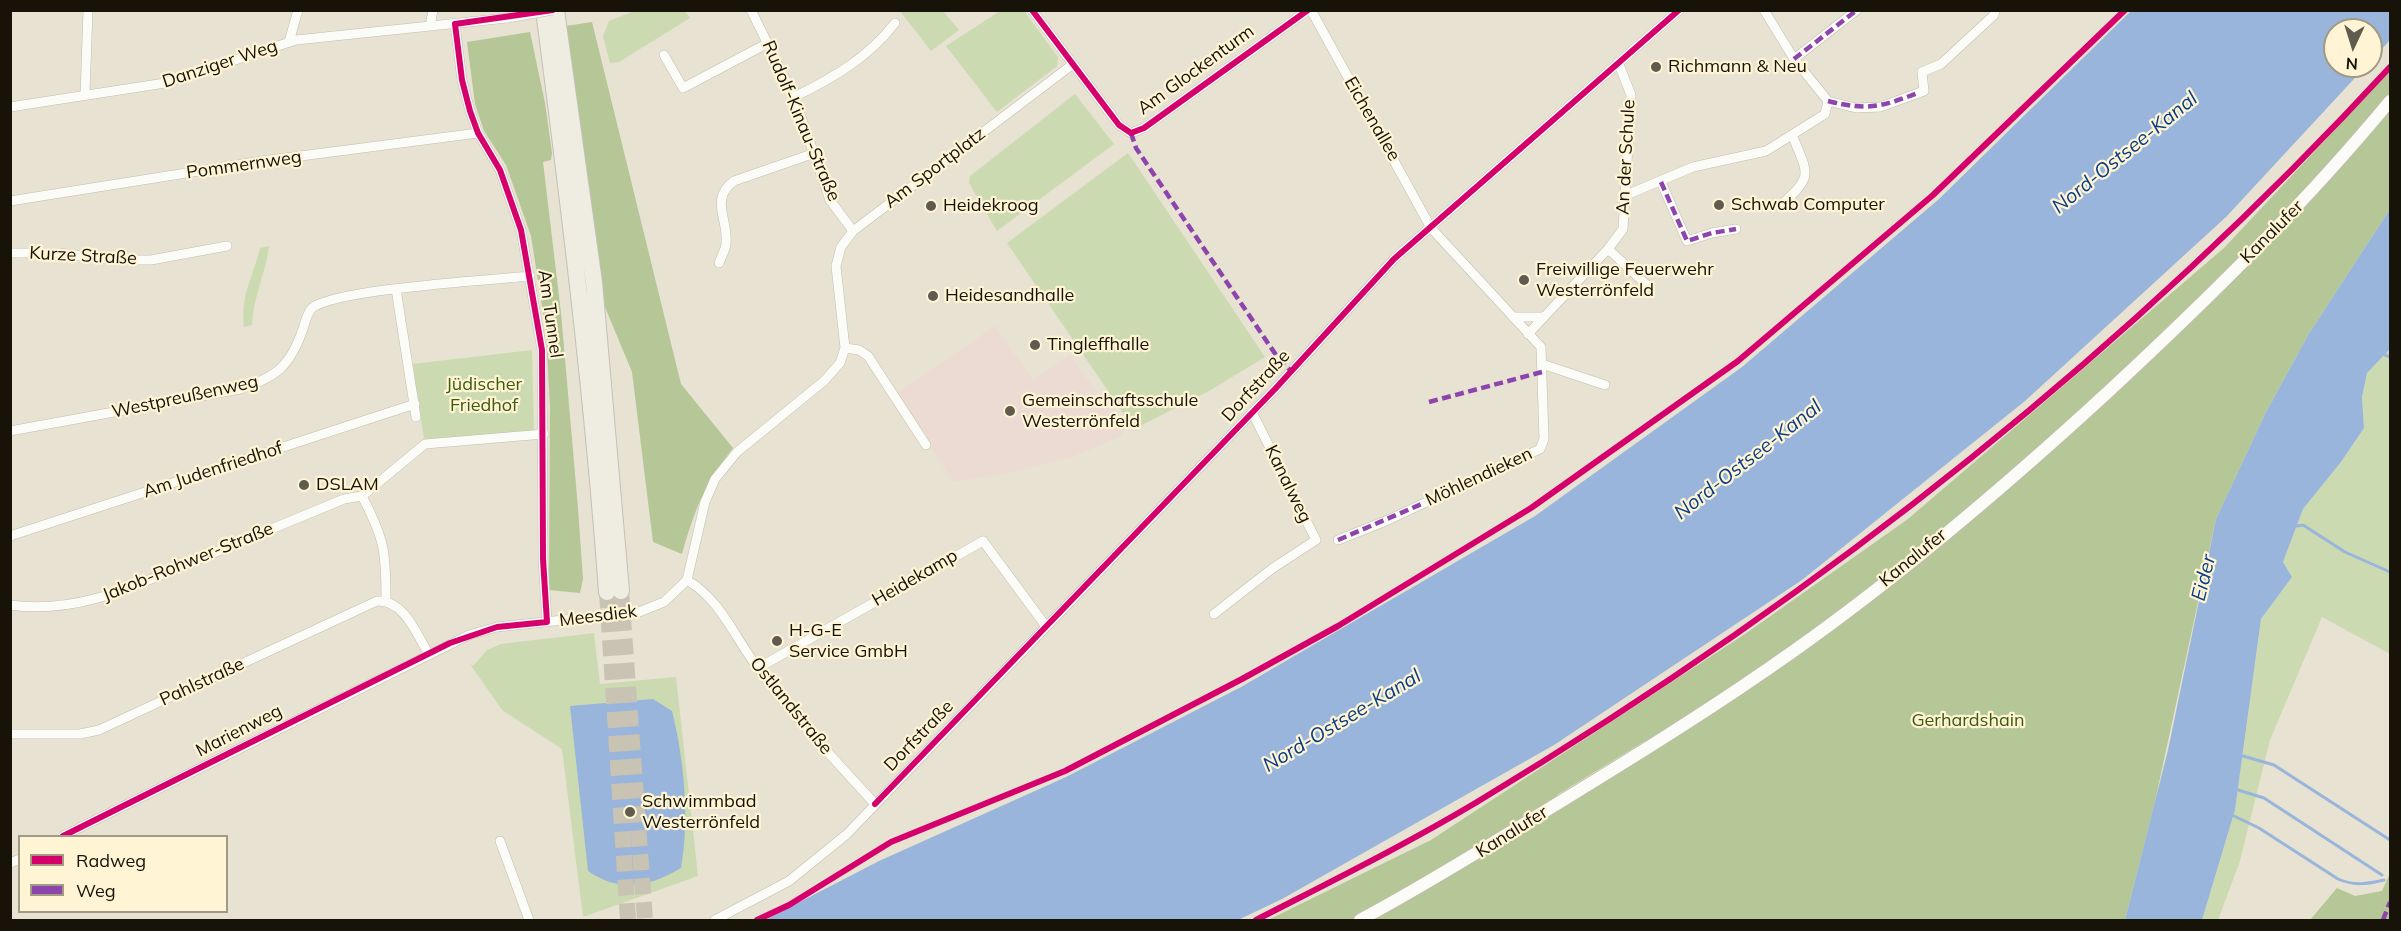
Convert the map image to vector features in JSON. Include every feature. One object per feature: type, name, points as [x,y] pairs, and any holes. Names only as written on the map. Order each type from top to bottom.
[{"type":"highway","points":[[544,10],[583,314],[614,592],[594,282],[554,10]]},
{"type":"street","points":[[85,94],[88,10]]},
{"type":"street","points":[[289,42],[298,10]]},
{"type":"street","points":[[430,26],[433,10]]},
{"type":"street","name":"Danziger Weg","points":[[10,107],[165,83],[289,42],[507,18],[554,10]]},
{"type":"street","name":"Rudolf-Kinau-Straße","points":[[751,10],[794,97],[812,154],[830,200],[853,231]]},
{"type":"street","points":[[1032,10],[1073,64]]},
{"type":"street","name":"Am Glockenturm","points":[[1073,64],[1119,125],[1131,133],[1144,128],[1309,10]]},
{"type":"street","name":"Eichenallee","points":[[1309,10],[1431,228],[1513,317]]},
{"type":"street","name":"Dorfstraße","points":[[715,921],[789,881],[838,843],[1252,411],[1394,259],[1679,10]]},
{"type":"street","points":[[1764,10],[1794,59],[1828,101],[1856,108],[1880,106],[1924,90],[1922,72],[1941,63],[1994,15],[1995,10]]},
{"type":"street","points":[[1794,59],[1857,10]]},
{"type":"street","points":[[794,97],[836,76],[880,43],[895,23]]},
{"type":"street","name":"Am Tunnel","points":[[455,24],[462,80],[478,133],[500,170],[521,230],[542,350],[543,559],[547,622]]},
{"type":"street","points":[[664,55],[683,88],[768,43]]},
{"type":"street","name":"An der Schule","points":[[1528,334],[1608,249],[1623,229],[1631,95],[1618,62]]},
{"type":"street","name":"Am Sportplatz","points":[[845,348],[836,266],[841,247],[853,231],[1073,64]]},
{"type":"street","points":[[1624,196],[1693,167],[1766,151],[1794,137],[1825,114],[1828,101]]},
{"type":"street","name":"Kanalufer","points":[[1360,921],[1421,888],[1635,757],[1723,700],[1847,612],[2018,474],[2155,348],[2331,172],[2391,101]]},
{"type":"street","name":"Pommernweg","points":[[10,201],[262,161],[478,133]]},
{"type":"street","points":[[1780,206],[1805,182],[1806,169],[1794,137]]},
{"type":"street","points":[[719,263],[726,244],[720,198],[725,187],[734,181],[812,154]]},
{"type":"street","points":[[1661,182],[1687,242],[1712,233],[1736,229]]},
{"type":"street","name":"Kurze Straße","points":[[10,253],[59,253],[116,260],[151,260],[226,246]]},
{"type":"street","points":[[1608,249],[1649,287]]},
{"type":"street","name":"Westpreußenweg","points":[[10,431],[240,389],[266,381],[280,372],[293,355],[310,310],[321,303],[396,289],[530,276]]},
{"type":"street","points":[[396,289],[416,417]]},
{"type":"street","points":[[1513,317],[1542,317]]},
{"type":"street","name":"Möhlendieken","points":[[1338,540],[1388,520],[1540,449],[1544,440],[1541,347],[1513,317]]},
{"type":"street","points":[[687,580],[705,502],[715,479],[737,452],[824,381],[840,363],[845,348],[859,350],[868,356],[926,445]]},
{"type":"street","points":[[1542,364],[1605,386]]},
{"type":"street","name":"Am Judenfriedhof","points":[[10,536],[415,404]]},
{"type":"street","name":"Kanalweg","points":[[1214,614],[1273,568],[1316,540],[1252,411]]},
{"type":"street","name":"Jakob-Rohwer-Straße","points":[[10,605],[35,609],[70,606],[113,595],[344,499],[362,496],[425,444],[544,434]]},
{"type":"street","points":[[362,496],[378,526],[384,545],[386,601],[398,606],[429,653]]},
{"type":"street","name":"Heidekamp","points":[[758,668],[983,541],[1045,625]]},
{"type":"street","name":"Meesdiek","points":[[429,653],[497,627],[639,612],[664,602],[687,580]]},
{"type":"street","name":"Ostlandstraße","points":[[687,580],[705,590],[722,611],[758,668],[874,804]]},
{"type":"street","name":"Pahlstraße","points":[[10,734],[80,734],[99,730],[377,602],[386,601]]},
{"type":"street","name":"Marienweg","points":[[67,835],[429,653]]},
{"type":"street","points":[[500,841],[529,921]]},
{"type":"shaded area","name":"Gemeinschaftsschule Westerrönfeld","points":[[995,326],[1033,380],[1070,355],[1124,430],[1122,436],[1069,458],[1003,474],[953,482],[897,393]]},
{"type":"green space","points":[[634,11],[685,11],[690,18],[619,62],[610,63],[603,36],[609,21]]},
{"type":"green space","points":[[900,11],[943,11],[959,30],[931,51]]},
{"type":"green space","points":[[1000,11],[1024,11],[1058,57],[1057,66],[997,112],[946,46]]},
{"type":"green space","points":[[592,22],[681,384],[733,448],[715,473],[702,498],[682,554],[653,542],[632,372],[605,307],[566,26]]},
{"type":"green space","points":[[530,32],[545,103],[552,153],[551,160],[543,162],[561,313],[578,508],[583,579],[580,593],[549,590],[550,407],[546,332],[531,236],[506,165],[484,131],[475,104],[467,42]]},
{"type":"green space","name":"Gerhardshain","points":[[2390,71],[2390,209],[2308,335],[2265,414],[2216,519],[2154,806],[2125,920],[1268,920],[1431,840],[1745,634],[1908,519],[2224,248]],"holes":[[[1645,741],[1646,743],[1558,797],[1557,795]]]},
{"type":"green space","points":[[1075,94],[1114,144],[997,231],[969,183],[970,176]]},
{"type":"green space","points":[[1128,153],[1265,357],[1209,391],[1134,429],[1007,243]]},
{"type":"green space","points":[[269,246],[252,325],[244,327],[244,305],[260,248]]},
{"type":"green space","points":[[2390,349],[2390,654],[2322,617],[2270,740],[2240,861],[2218,920],[2202,920],[2235,810],[2261,619],[2292,577],[2283,562],[2303,509],[2341,462],[2364,428],[2362,397],[2367,373]]},
{"type":"green space","name":"Jüdischer Friedhof","points":[[532,350],[534,432],[424,439],[413,364]]},
{"type":"green space","name":"Schwimmbad Westerrönfeld","points":[[594,633],[600,684],[676,677],[698,876],[583,917],[562,749],[502,710],[470,664],[473,666],[487,650],[501,644]]},
{"type":"green space","points":[[2390,873],[2390,920],[2310,920],[2337,888],[2355,896],[2382,891]]},
{"type":"water","name":"Nord-Ostsee-Kanal","points":[[2131,11],[2390,11],[2390,40],[2383,48],[2383,18],[2323,18],[2323,78],[2355,78],[2226,217],[2025,401],[1802,580],[1554,745],[1282,899],[1238,920],[765,920],[879,861],[1066,777],[1241,687],[1535,516],[1742,367],[1939,199]]},
{"type":"water","name":"Eider","points":[[2390,209],[2390,349],[2367,373],[2362,397],[2364,428],[2341,462],[2303,509],[2283,562],[2292,577],[2261,619],[2235,810],[2202,920],[2125,920],[2168,750],[2216,519],[2265,414],[2308,335]]},
{"type":"water","points":[[653,699],[672,711],[680,749],[685,809],[681,868],[657,880],[623,885],[600,878],[588,871],[570,706]]},
{"type":"waterway","points":[[2385,355],[2390,357]]},
{"type":"waterway","points":[[2297,526],[2303,525],[2345,552],[2390,572]]},
{"type":"waterway","points":[[2243,756],[2274,765],[2390,840]]},
{"type":"waterway","points":[[2238,790],[2264,798],[2382,875]]},
{"type":"waterway","points":[[2234,816],[2259,828],[2338,879],[2361,884],[2384,880]]},
{"type":"tunnel","points":[[621,591],[645,920]]},
{"type":"tunnel","points":[[607,592],[628,920]]},
{"type":"marked path","points":[[1794,59],[1857,10]]},
{"type":"marked path","points":[[1828,101],[1864,107],[1894,102],[1918,93]]},
{"type":"marked path","points":[[1131,133],[1136,148],[1276,355],[1291,371]]},
{"type":"marked path","points":[[1661,182],[1687,241],[1712,233],[1736,229]]},
{"type":"marked path","points":[[1429,402],[1542,372]]},
{"type":"marked path","points":[[1338,540],[1424,503]]},
{"type":"marked path","points":[[2383,920],[2390,902]]},
{"type":"cycle path","points":[[65,835],[450,643],[497,627],[547,622],[543,559],[542,350],[521,230],[500,170],[478,133],[470,111],[462,80],[455,24],[553,10]]},
{"type":"cycle path","points":[[1032,10],[1119,125],[1131,133],[1144,128],[1308,10]]},
{"type":"cycle path","points":[[875,804],[1275,389],[1394,259],[1679,10]]},
{"type":"cycle path","points":[[757,920],[789,905],[891,842],[1065,771],[1242,679],[1338,626],[1531,508],[1738,361],[1933,195],[2125,10]]},
{"type":"cycle path","points":[[1256,920],[1395,848],[1477,802],[1602,724],[1724,642],[1843,557],[1960,467],[2073,373],[2183,275],[2288,173],[2390,67]]},
{"type":"place","name":"Richmann & Neu","points":[[1656,67]]},
{"type":"place","name":"Schwab Computer","points":[[1719,205]]},
{"type":"place","name":"Heidekroog","points":[[931,206]]},
{"type":"place","name":"Freiwillige Feuerwehr Westerrönfeld","points":[[1524,280]]},
{"type":"place","name":"Heidesandhalle","points":[[933,296]]},
{"type":"place","name":"Tingleffhalle","points":[[1035,345]]},
{"type":"place","name":"Gemeinschaftsschule Westerrönfeld","points":[[1010,411]]},
{"type":"place","name":"DSLAM","points":[[304,485]]},
{"type":"place","name":"H-G-E Service GmbH","points":[[777,641]]},
{"type":"place","name":"Schwimmbad Westerrönfeld","points":[[630,812]]}]
